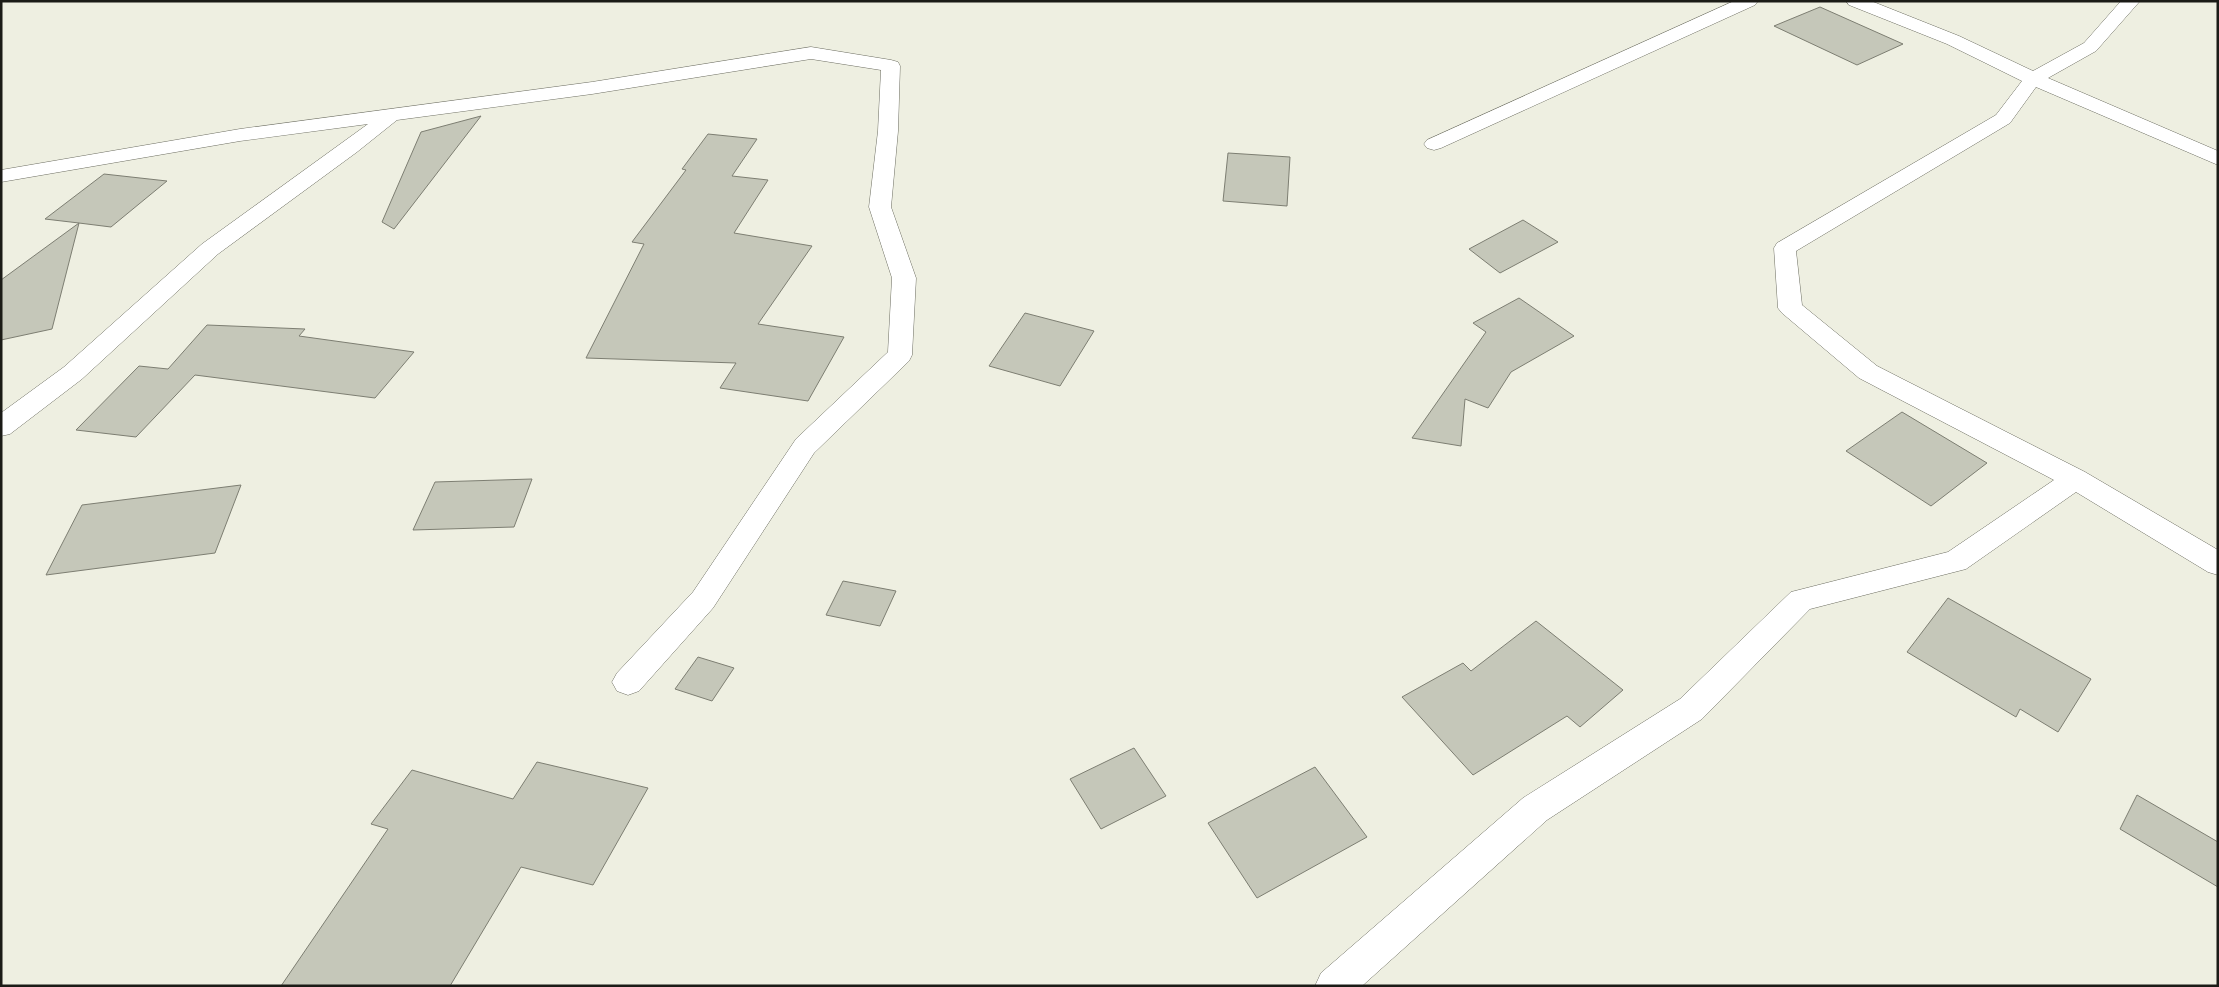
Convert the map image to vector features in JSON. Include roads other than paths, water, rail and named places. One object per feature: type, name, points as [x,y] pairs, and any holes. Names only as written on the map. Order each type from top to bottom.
[{"type":"street","points":[[1434,144],[1749,1]]},
{"type":"street","points":[[1855,1],[1953,40],[2033,79],[2218,159]]},
{"type":"street","points":[[2131,1],[2090,47],[2033,79],[2003,119],[1785,248],[1790,308],[1868,372],[2075,479],[2218,564]]},
{"type":"street","points":[[1,176],[240,135],[592,88],[811,53],[891,66],[888,131],[880,208],[904,278],[900,355],[804,446],[703,600],[628,682]]},
{"type":"street","points":[[1,427],[73,372],[210,248],[350,148],[390,116]]},
{"type":"street","points":[[1334,986],[1535,809],[1691,709],[1800,600],[1956,561],[2075,479]]}]
